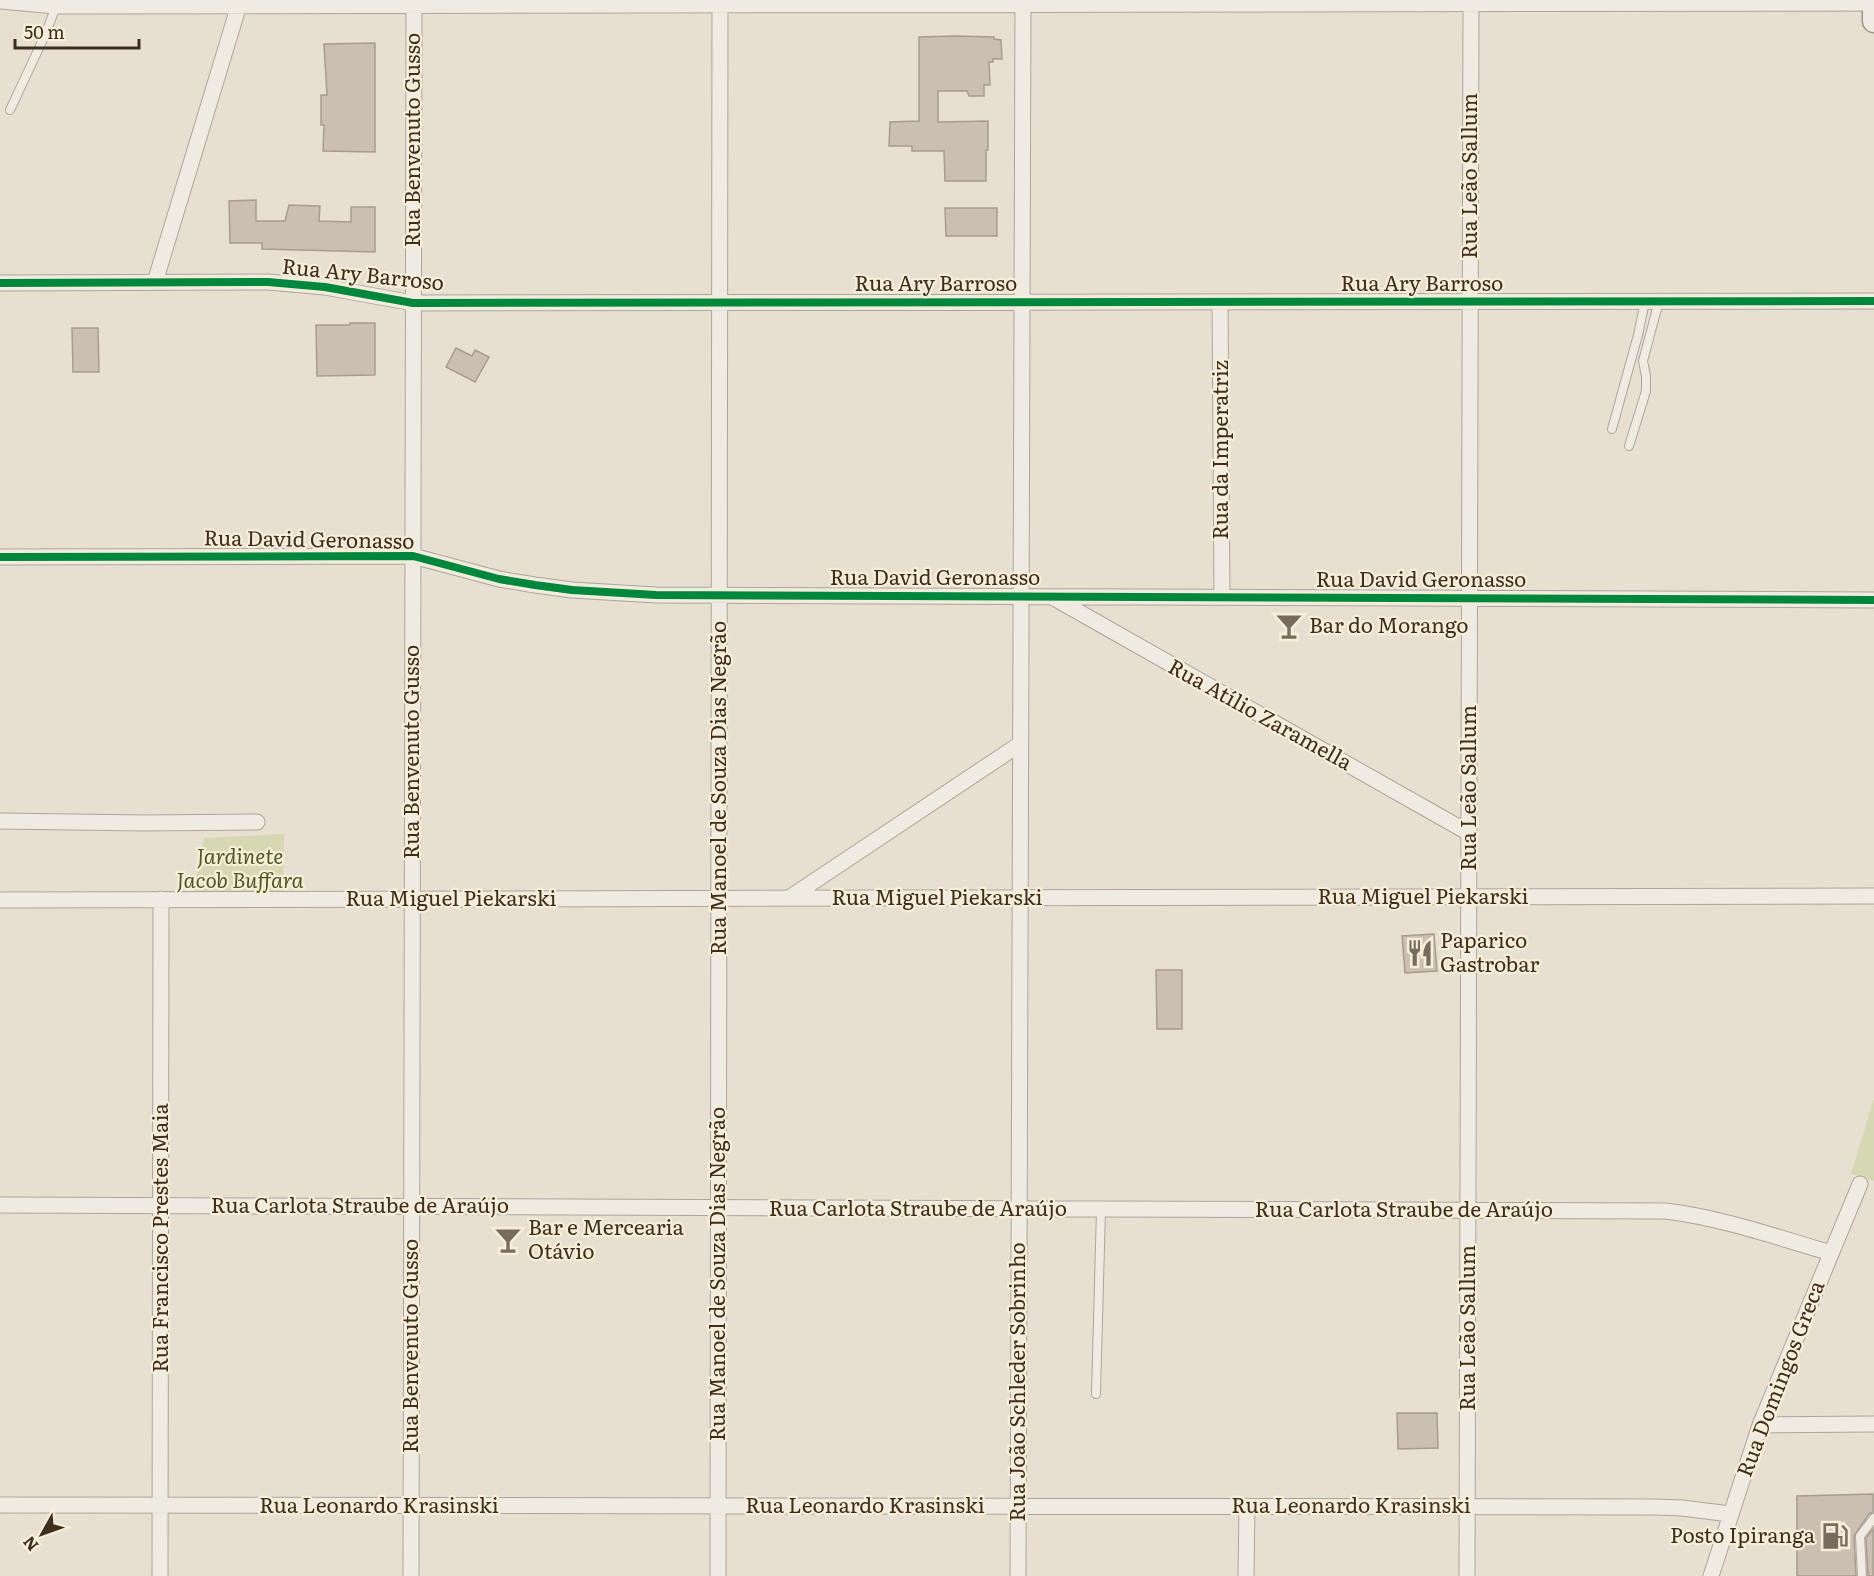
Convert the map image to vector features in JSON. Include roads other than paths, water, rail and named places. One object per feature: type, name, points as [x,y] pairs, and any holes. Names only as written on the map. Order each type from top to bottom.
[{"type":"main road","points":[[1874,2],[1874,21]]},
{"type":"street","points":[[0,1],[56,6],[720,2],[1874,2]]},
{"type":"street","name":"Rua Manoel de Souza Dias Negrão","points":[[718,1576],[720,2]]},
{"type":"street","name":"Rua João Schleder Sobrinho","points":[[1018,1576],[1023,2]]},
{"type":"street","name":"Rua Leão Sallum","points":[[1467,1576],[1471,2]]},
{"type":"street","name":"Rua Benvenuto Gusso","points":[[411,1576],[414,3]]},
{"type":"street","points":[[155,282],[239,5]]},
{"type":"street","name":"Rua Ary Barroso","points":[[0,284],[268,282],[295,284],[413,303],[1874,301]]},
{"type":"street","name":"Rua da Imperatriz","points":[[1221,302],[1222,597]]},
{"type":"street","name":"Rua David Geronasso","points":[[0,557],[413,556],[500,579],[553,588],[615,593],[1874,600]]},
{"type":"street","name":"Rua Atílio Zaramella","points":[[1051,597],[1469,832]]},
{"type":"street","points":[[789,898],[1020,744]]},
{"type":"street","points":[[0,821],[144,824],[257,822]]},
{"type":"street","name":"Rua Miguel Piekarski","points":[[0,900],[1874,896]]},
{"type":"street","name":"Rua Francisco Prestes Maia","points":[[160,1576],[161,899]]},
{"type":"street","name":"Rua Domingos Greca","points":[[1710,1576],[1760,1425],[1860,1184]]},
{"type":"street","name":"Rua Carlota Straube de Araújo","points":[[0,1205],[1666,1211],[1692,1214],[1831,1253]]},
{"type":"street","points":[[1760,1425],[1874,1424]]},
{"type":"street","name":"Rua Leonardo Krasinski","points":[[0,1505],[1467,1506],[1655,1507],[1730,1514]]},
{"type":"street","points":[[1246,1576],[1247,1506]]},
{"type":"lane","points":[[10,110],[56,6]]},
{"type":"lane","points":[[1612,429],[1638,335],[1652,301]]},
{"type":"lane","points":[[1629,446],[1646,391],[1643,360],[1652,301]]},
{"type":"lane","points":[[1096,1394],[1101,1209]]},
{"type":"lane","points":[[1862,1576],[1860,1536],[1874,1518]]},
{"type":"place","name":"Bar do Morango","points":[[1289,626]]},
{"type":"place","name":"Paparico Gastrobar","points":[[1420,953]]},
{"type":"place","name":"Bar e Mercearia Otávio","points":[[508,1240]]},
{"type":"place","name":"Posto Ipiranga","points":[[1835,1536]]},
{"type":"park label","name":"Jardinete Jacob Buffara","points":[[240,869]]}]
